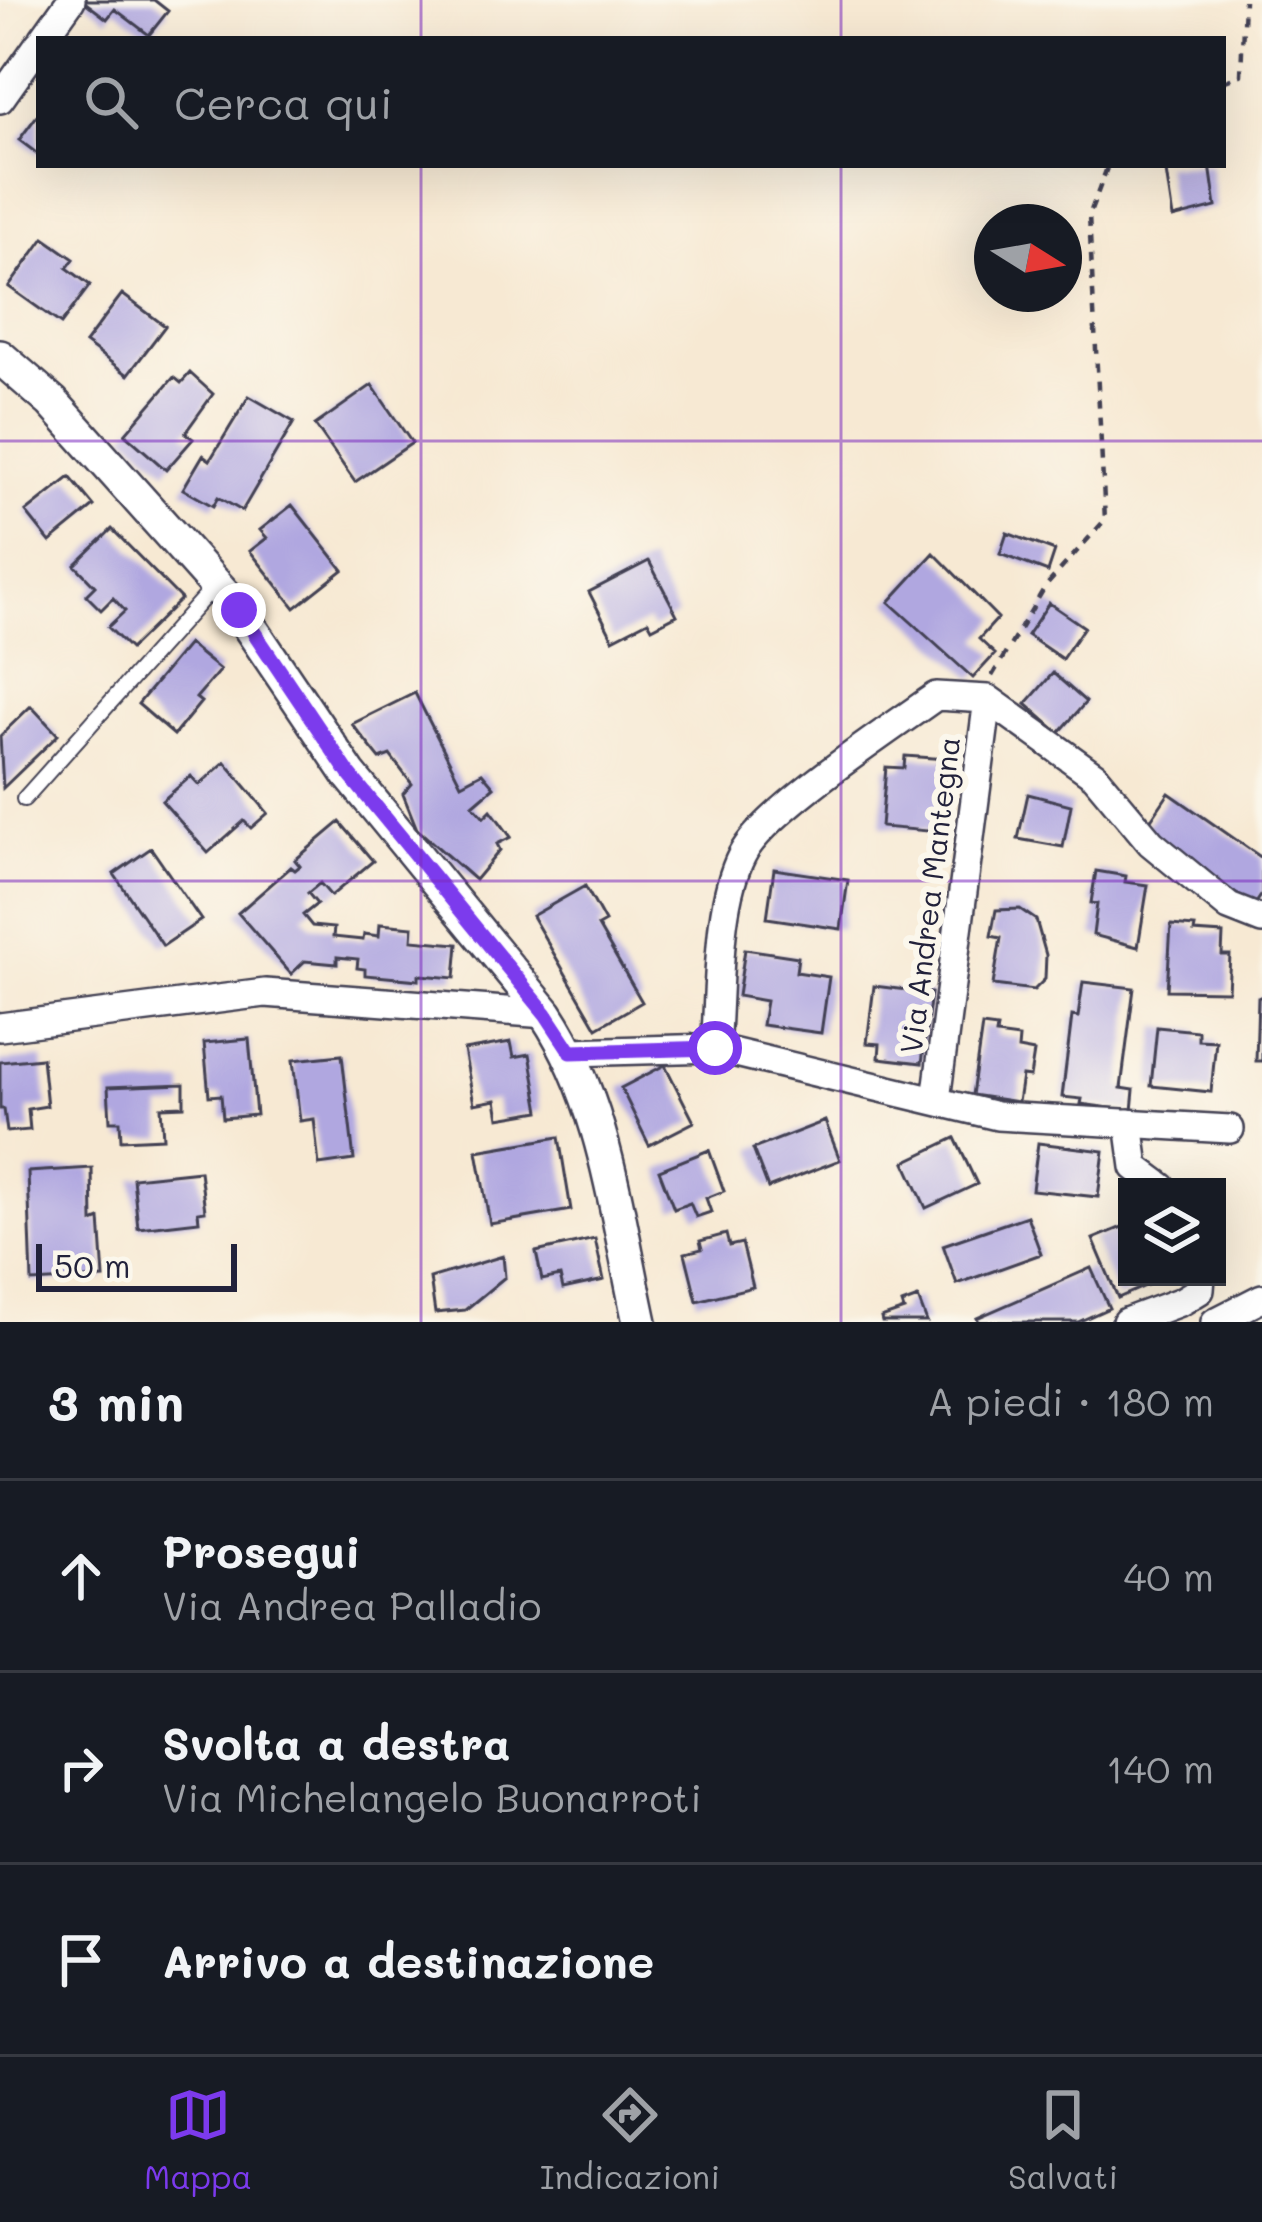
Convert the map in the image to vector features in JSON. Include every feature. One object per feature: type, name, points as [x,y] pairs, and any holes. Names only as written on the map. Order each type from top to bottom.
[{"type":"street","points":[[45,36],[71,0]]},
{"type":"street","points":[[0,99],[36,49]]},
{"type":"street","points":[[0,357],[52,402],[239,610],[349,774],[546,1014],[571,1052],[605,1156],[640,1322]]},
{"type":"street","points":[[715,1048],[727,905],[742,853],[778,814],[936,696],[983,698],[1095,776],[1150,843],[1229,907],[1262,920]]},
{"type":"street","name":"Via Andrea Mantegna","points":[[936,1100],[983,698]]},
{"type":"street","points":[[0,1028],[265,993],[546,1014]]},
{"type":"street","points":[[571,1052],[715,1048],[997,1116],[1230,1129]]},
{"type":"street","points":[[1129,1123],[1135,1167],[1150,1178]]},
{"type":"street","points":[[1126,1322],[1182,1301],[1200,1286]]},
{"type":"street","points":[[1216,1322],[1262,1298]]},
{"type":"lane","points":[[24,799],[216,584]]},
{"type":"path","points":[[1226,81],[1241,74],[1244,0]]},
{"type":"path","points":[[983,698],[1045,587],[1105,520],[1089,217],[1107,168]]},
{"type":"building","points":[[82,0],[154,0],[168,11],[149,35],[115,9],[107,19]]},
{"type":"building","points":[[36,117],[36,153],[19,140]]},
{"type":"building","points":[[1165,168],[1210,168],[1216,207],[1173,218]]},
{"type":"building","points":[[44,238],[74,259],[67,268],[90,285],[61,324],[9,287]]},
{"type":"building","points":[[122,294],[165,326],[128,375],[85,343]]},
{"type":"building","points":[[190,373],[213,394],[185,433],[193,439],[166,470],[125,434],[174,377],[181,383]]},
{"type":"building","points":[[372,385],[412,443],[355,482],[315,425]]},
{"type":"building","points":[[249,396],[294,422],[242,511],[218,497],[213,506],[183,489],[203,455],[210,460]]},
{"type":"building","points":[[70,477],[94,506],[50,542],[26,512]]},
{"type":"building","points":[[292,505],[343,570],[295,608],[250,551],[267,538],[260,530]]},
{"type":"building","points":[[112,529],[181,599],[130,649],[108,627],[125,611],[113,598],[101,610],[86,595],[95,586],[75,565]]},
{"type":"building","points":[[1007,533],[1055,551],[1048,572],[1000,554]]},
{"type":"building","points":[[934,553],[998,618],[979,639],[995,654],[973,678],[889,602]]},
{"type":"building","points":[[649,561],[677,615],[652,628],[648,621],[613,639],[589,592]]},
{"type":"building","points":[[1049,603],[1084,627],[1062,659],[1027,635]]},
{"type":"building","points":[[188,644],[220,670],[174,735],[138,704]]},
{"type":"building","points":[[1053,673],[1086,702],[1059,733],[1026,704]]},
{"type":"building","points":[[415,693],[461,784],[482,773],[494,787],[473,805],[484,817],[491,810],[511,837],[497,844],[500,850],[475,880],[417,829],[403,794],[412,784],[390,755],[380,759],[352,724]]},
{"type":"building","points":[[31,706],[58,735],[3,788],[0,736]]},
{"type":"building","points":[[905,756],[946,759],[939,832],[881,827],[886,767],[904,768]]},
{"type":"building","points":[[225,762],[268,813],[251,828],[244,821],[208,853],[162,801],[191,776],[199,785]]},
{"type":"building","points":[[1169,793],[1262,858],[1262,894],[1254,906],[1144,830]]},
{"type":"building","points":[[1028,794],[1071,805],[1063,847],[1018,839]]},
{"type":"building","points":[[340,822],[373,861],[331,896],[320,883],[308,893],[317,904],[303,915],[312,926],[334,928],[333,937],[363,940],[364,934],[379,936],[380,924],[413,927],[412,940],[458,944],[455,978],[365,975],[365,969],[357,968],[358,959],[337,957],[337,964],[305,961],[291,974],[238,913],[291,867],[300,866],[295,860]]},
{"type":"building","points":[[151,848],[201,920],[163,946],[114,874]]},
{"type":"building","points":[[774,869],[848,880],[841,929],[767,918]]},
{"type":"building","points":[[1096,871],[1148,885],[1138,947],[1093,935]]},
{"type":"building","points":[[585,886],[605,922],[598,926],[642,1002],[597,1028],[532,916]]},
{"type":"building","points":[[1020,909],[1036,920],[1046,955],[1045,979],[1034,990],[993,985],[1001,938],[991,936],[996,910]]},
{"type":"building","points":[[1171,925],[1223,934],[1222,955],[1230,955],[1228,991],[1167,990]]},
{"type":"building","points":[[745,949],[798,957],[796,972],[829,977],[821,1033],[762,1025],[766,1001],[738,996]]},
{"type":"building","points":[[1083,982],[1134,988],[1121,1088],[1134,1090],[1132,1111],[1062,1097],[1072,1016],[1078,1017]]},
{"type":"building","points":[[874,986],[931,993],[922,1063],[879,1058],[880,1044],[867,1043]]},
{"type":"building","points":[[1258,997],[1262,997],[1262,1061],[1256,1061]]},
{"type":"building","points":[[982,1026],[997,1028],[996,1035],[1019,1038],[1018,1049],[1034,1052],[1030,1077],[1022,1076],[1018,1102],[972,1095]]},
{"type":"building","points":[[1157,1027],[1198,1031],[1198,1040],[1216,1041],[1211,1092],[1151,1086]]},
{"type":"building","points":[[249,1039],[256,1115],[223,1118],[221,1095],[209,1096],[204,1043]]},
{"type":"building","points":[[511,1042],[514,1057],[530,1054],[540,1111],[499,1118],[496,1100],[474,1104],[464,1050]]},
{"type":"building","points":[[342,1055],[354,1160],[319,1165],[314,1119],[300,1121],[293,1060]]},
{"type":"building","points":[[42,1058],[47,1106],[28,1109],[30,1130],[7,1132],[4,1109],[0,1109],[0,1062]]},
{"type":"building","points":[[665,1065],[694,1122],[649,1145],[621,1088]]},
{"type":"building","points":[[184,1084],[184,1106],[161,1107],[163,1138],[121,1140],[120,1121],[110,1121],[108,1087]]},
{"type":"building","points":[[825,1121],[840,1160],[768,1188],[753,1149]]},
{"type":"building","points":[[559,1137],[571,1210],[490,1224],[477,1151]]},
{"type":"building","points":[[955,1138],[977,1184],[926,1208],[905,1162]]},
{"type":"building","points":[[1038,1143],[1104,1151],[1098,1197],[1032,1190]]},
{"type":"building","points":[[709,1150],[724,1191],[706,1198],[711,1212],[696,1217],[690,1203],[674,1209],[659,1170]]},
{"type":"building","points":[[92,1168],[93,1222],[100,1219],[104,1278],[32,1282],[28,1172]]},
{"type":"building","points":[[200,1171],[205,1211],[198,1212],[199,1221],[138,1228],[133,1178]]},
{"type":"building","points":[[1027,1216],[1041,1254],[957,1284],[943,1245]]},
{"type":"building","points":[[1118,1229],[1118,1286],[1145,1286],[1118,1298],[1093,1239]]},
{"type":"building","points":[[726,1234],[729,1246],[742,1243],[753,1287],[697,1301],[685,1253],[702,1249],[700,1241]]},
{"type":"building","points":[[595,1239],[604,1280],[563,1289],[560,1276],[542,1280],[536,1252]]},
{"type":"building","points":[[503,1256],[505,1277],[465,1310],[435,1313],[430,1278]]},
{"type":"building","points":[[1091,1268],[1109,1308],[1078,1322],[979,1322],[977,1318]]},
{"type":"building","points":[[918,1298],[927,1322],[882,1322],[881,1318],[904,1310],[902,1304]]},
{"type":"route","points":[[239,610],[349,774],[546,1014],[571,1052],[715,1048]]}]
